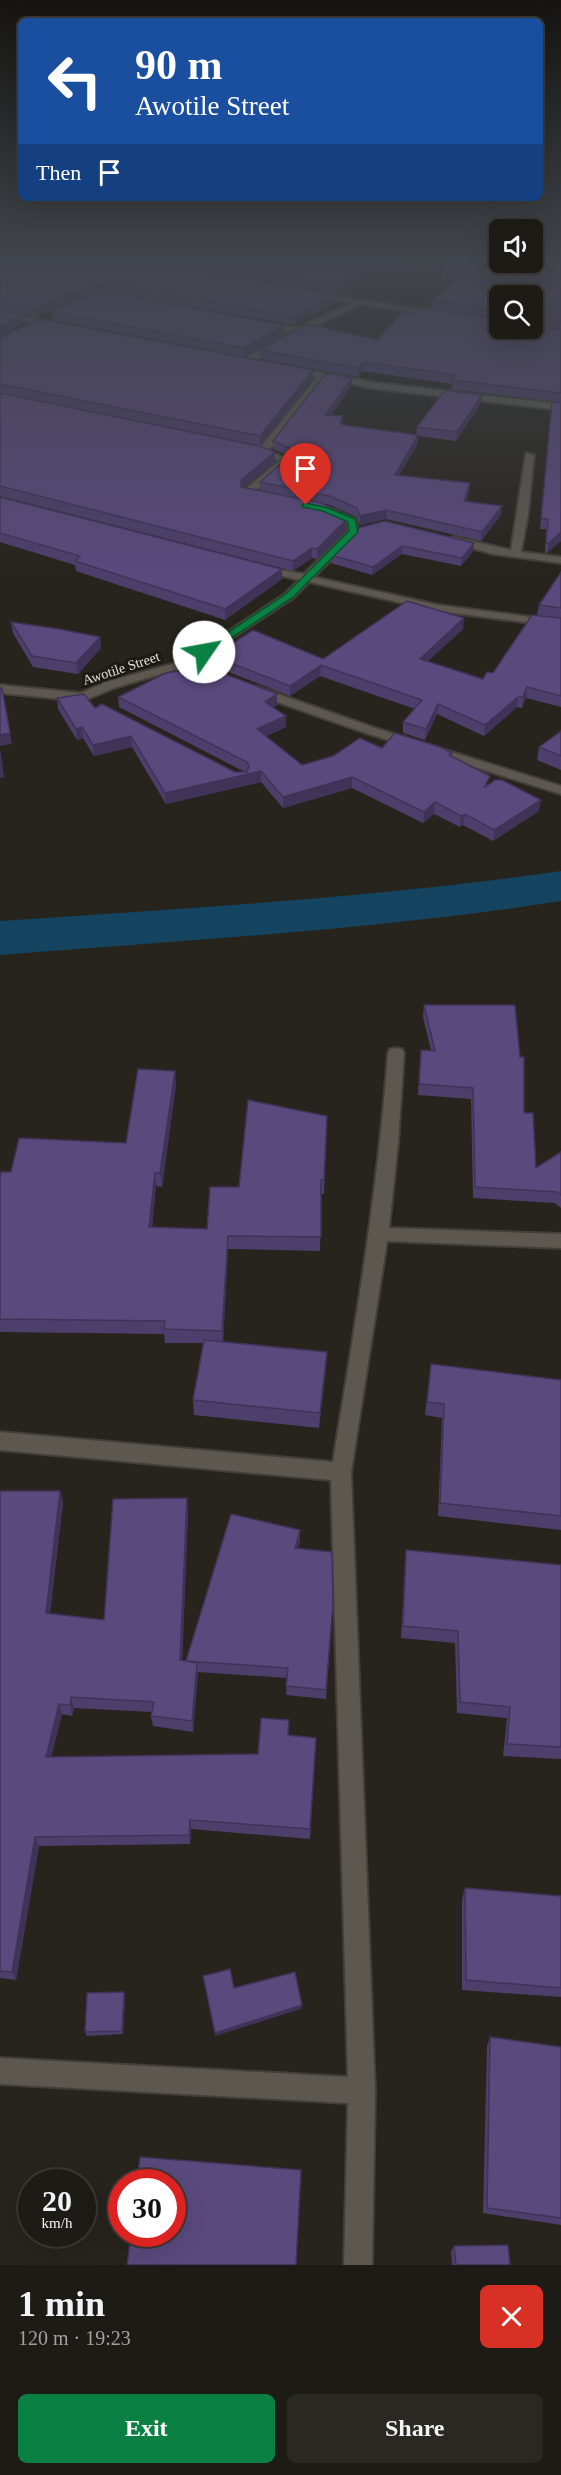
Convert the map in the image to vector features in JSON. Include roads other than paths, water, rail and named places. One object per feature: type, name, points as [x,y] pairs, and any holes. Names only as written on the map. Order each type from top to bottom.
[{"type":"street","points":[[279,368],[377,386],[561,406]]},
{"type":"street","points":[[263,451],[323,375]]},
{"type":"street","points":[[240,446],[263,451],[286,460],[248,493],[270,497]]},
{"type":"street","points":[[515,554],[523,514],[529,455]]},
{"type":"street","name":"Awotile Street","points":[[0,689],[88,700],[110,685],[192,665],[289,596],[358,530],[352,521],[314,507]]},
{"type":"street","points":[[441,536],[493,551],[561,560]]},
{"type":"street","points":[[248,564],[305,580],[438,608],[561,624]]},
{"type":"street","points":[[248,687],[342,721],[561,790]]},
{"type":"street","points":[[358,2265],[362,2091],[341,1472],[379,1234],[390,1143],[396,1053]]},
{"type":"street","points":[[379,1234],[561,1241]]},
{"type":"street","points":[[0,1441],[341,1472]]},
{"type":"street","points":[[0,2071],[362,2091]]},
{"type":"waterway","points":[[0,938],[329,913],[487,897],[561,886]]}]
